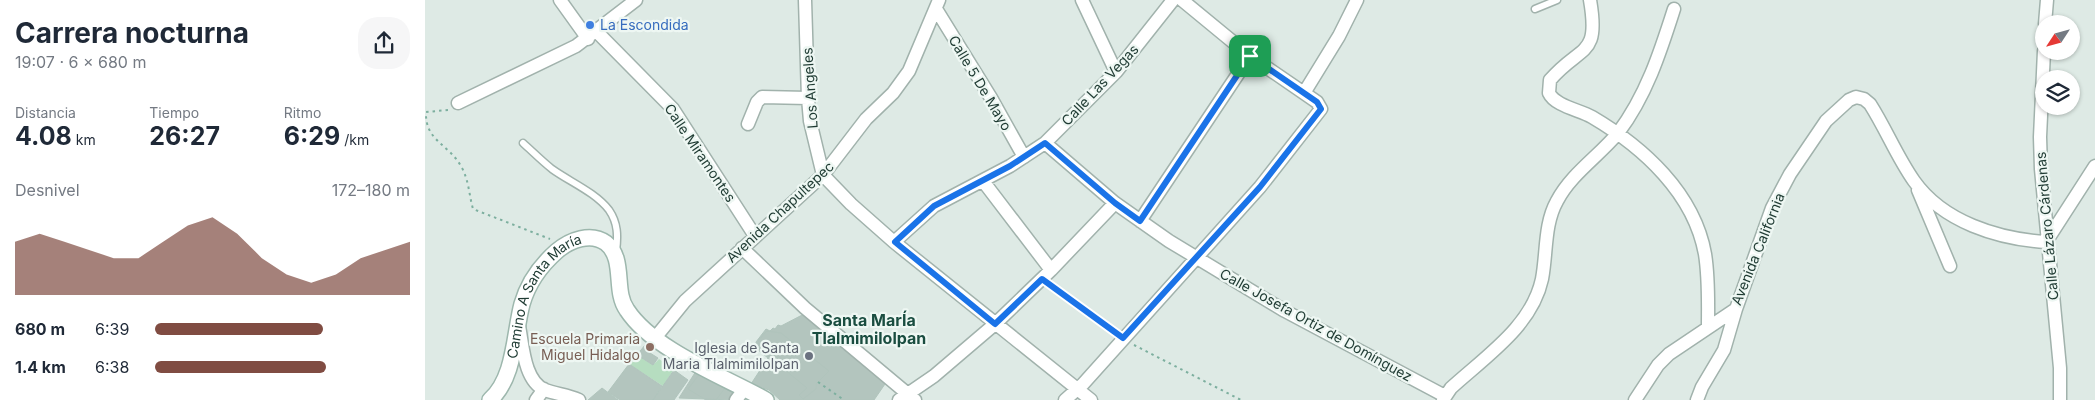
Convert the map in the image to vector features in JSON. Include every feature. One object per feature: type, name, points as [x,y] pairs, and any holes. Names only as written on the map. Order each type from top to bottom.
[{"type":"main road","name":"Camino A Santa María","points":[[490,400],[502,384],[507,373],[522,304],[536,274],[562,247],[583,238],[595,238],[605,243],[616,257]]},
{"type":"main road","points":[[616,257],[619,288],[625,308],[641,328],[700,365],[741,394],[766,400]]},
{"type":"street","name":"Calle Miramontes","points":[[560,0],[592,36],[673,109],[755,236]]},
{"type":"street","points":[[458,104],[592,36],[636,0]]},
{"type":"street","name":"Los Angeles","points":[[805,0],[808,98],[812,130],[823,175]]},
{"type":"street","points":[[1082,0],[1116,72]]},
{"type":"street","name":"Calle Las Vegas","points":[[895,242],[934,206],[983,181],[1045,143],[1116,72],[1173,0]]},
{"type":"street","points":[[1065,400],[1077,390],[1281,162],[1321,106],[1250,56],[1183,0]]},
{"type":"street","points":[[1304,93],[1339,36],[1357,0]]},
{"type":"street","points":[[1590,0],[1594,30],[1592,39],[1581,54],[1550,80],[1549,93],[1554,100],[1592,117],[1617,133],[1651,160],[1687,204],[1705,254],[1709,283],[1708,327]]},
{"type":"street","points":[[2046,15],[2047,0]]},
{"type":"street","name":"Calle 5 De Mayo","points":[[937,5],[1023,157]]},
{"type":"street","name":"Avenida Chapultepec","points":[[655,338],[685,301],[823,175],[866,119],[902,82],[921,47],[937,5]]},
{"type":"street","points":[[1444,398],[1451,388],[1520,324],[1530,311],[1542,278],[1549,225],[1556,202],[1617,133],[1651,77],[1674,9]]},
{"type":"street","points":[[1140,221],[1250,56]]},
{"type":"street","name":"Calle Lázaro Cárdenas","points":[[2044,60],[2040,137],[2046,242],[2060,368],[2060,400]]},
{"type":"street","points":[[748,124],[757,102],[762,97],[808,98]]},
{"type":"street","name":"Avenida California","points":[[1635,400],[1664,359],[1736,309],[1772,208],[1790,174],[1821,128],[1845,103],[1856,97],[1863,98],[1870,104],[1915,182],[1928,197],[1945,210],[1971,224],[2016,240],[2046,242]]},
{"type":"street","name":"Calle Josefa Ortiz de Domínguez","points":[[1045,143],[1115,203],[1196,257],[1285,311],[1444,398]]},
{"type":"street","points":[[2046,242],[2095,166]]},
{"type":"street","points":[[823,175],[851,204],[895,242],[1091,400]]},
{"type":"street","points":[[983,181],[1046,275]]},
{"type":"street","points":[[1915,182],[1950,266]]},
{"type":"street","points":[[742,248],[805,308],[906,398],[995,324],[1046,275],[1115,203]]},
{"type":"street","points":[[1697,400],[1701,387],[1724,350],[1736,309]]},
{"type":"street","points":[[518,324],[529,370],[535,381],[544,390],[579,400]]},
{"type":"street","points":[[536,400],[544,390]]},
{"type":"lane","points":[[1535,9],[1557,0]]},
{"type":"lane","points":[[523,143],[552,168],[609,210],[618,235],[616,257]]},
{"type":"path","points":[[458,104],[451,110],[426,112],[425,124],[427,131],[447,147],[462,167],[469,185],[473,208],[554,240],[562,247]]},
{"type":"path","points":[[1046,275],[1123,338],[1241,400]]},
{"type":"path","points":[[818,382],[844,400]]},
{"type":"green space","points":[[636,355],[653,365],[659,359],[674,369],[663,386],[629,364]]},
{"type":"building","name":"Iglesia de Santa Maria Tlalmimilolpan","points":[[806,313],[885,384],[874,400],[780,400],[769,390],[751,384],[768,358],[757,349],[756,342],[766,329],[770,331],[773,328],[775,329],[778,325],[781,326]]},
{"type":"building","points":[[767,331],[781,333],[829,371],[816,384],[816,389],[803,399],[799,395],[807,388],[758,348],[758,341]]},
{"type":"building","points":[[649,340],[656,344],[650,353],[658,358],[653,365],[637,355]]},
{"type":"building","points":[[629,364],[662,386],[653,400],[620,400],[608,392]]},
{"type":"building","points":[[698,368],[740,392],[733,400],[679,398]]},
{"type":"building","points":[[674,370],[688,380],[674,400],[653,400]]},
{"type":"building","points":[[701,372],[725,388],[716,400],[706,400],[688,389]]},
{"type":"building","points":[[602,388],[618,400],[588,400]]},
{"type":"place","name":"La Escondida","points":[[590,25]]},
{"type":"place","name":"Escuela Primaria Miguel Hidalgo","points":[[650,347]]},
{"type":"place","name":"Iglesia de Santa Maria Tlalmimilolpan","points":[[809,356]]},
{"type":"district","name":"Santa MarÍa Tlalmimilolpan","points":[[869,329]]},
{"type":"route","points":[[1250,56],[1317,102],[1321,109],[1260,187],[1179,274],[1123,338],[1042,279],[995,324],[895,242],[923,213],[945,199],[1010,166],[1045,143],[1115,203],[1140,221],[1250,56]]}]
